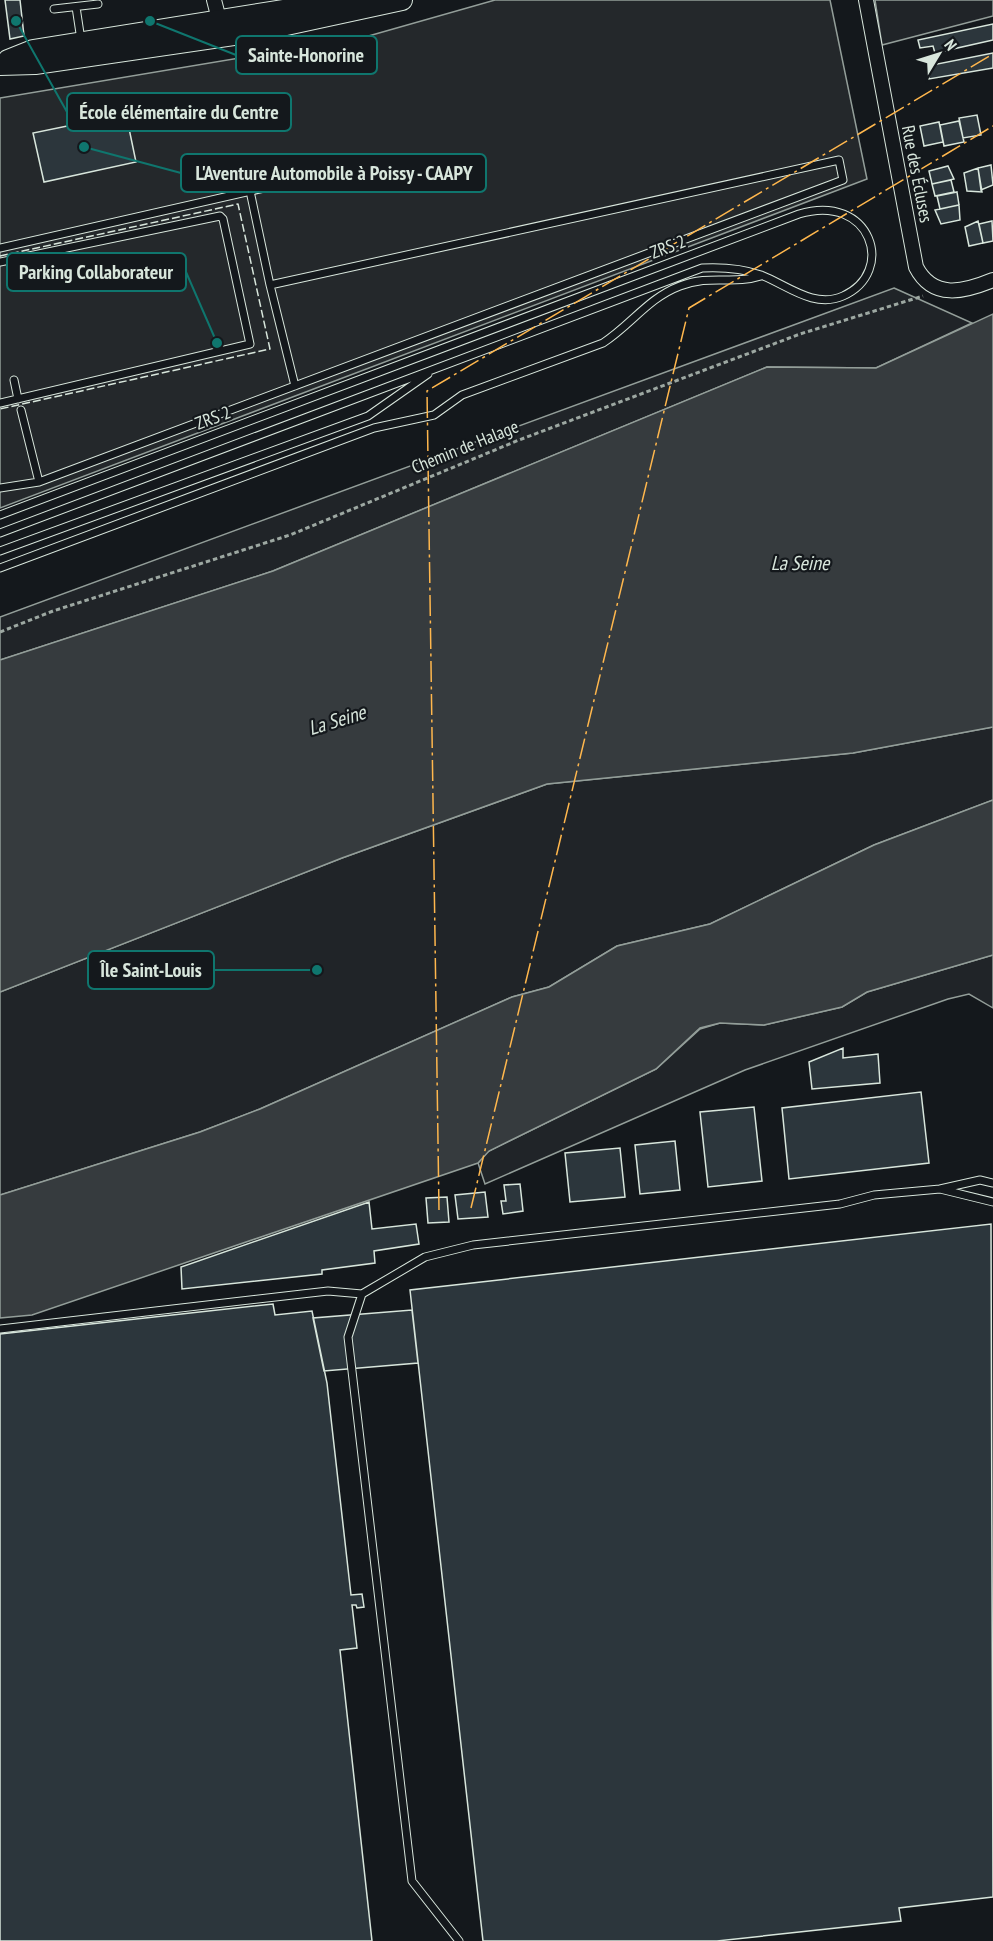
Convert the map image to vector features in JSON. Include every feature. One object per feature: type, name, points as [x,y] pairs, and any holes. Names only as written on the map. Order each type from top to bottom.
[{"type":"main road","points":[[0,64],[35,64],[82,50],[221,28],[346,0]]},
{"type":"main road","points":[[221,28],[302,24],[402,0]]},
{"type":"street","points":[[214,0],[221,28]]},
{"type":"street","name":"Rue des Écluses","points":[[866,0],[916,267],[922,280],[942,291]]},
{"type":"street","points":[[942,291],[974,288],[993,280]]},
{"type":"lane","points":[[54,9],[98,4]]},
{"type":"lane","points":[[76,7],[82,50]]},
{"type":"lane","points":[[0,488],[39,482],[598,271],[828,187],[843,180],[839,160],[270,285]]},
{"type":"lane","points":[[0,248],[286,183]]},
{"type":"lane","points":[[250,191],[295,386]]},
{"type":"lane","name":"ZRS 2","points":[[0,514],[800,213],[826,208],[839,210],[860,224],[868,234],[871,245],[867,274],[854,290],[842,297],[822,300],[801,295],[762,276],[736,268],[702,268],[0,533]]},
{"type":"lane","points":[[0,262],[220,216],[223,219],[231,251],[250,344],[0,403]]},
{"type":"lane","points":[[0,568],[374,428],[434,415],[462,396],[603,343],[615,335],[649,302],[680,286],[712,278],[744,281],[762,276]]},
{"type":"lane","name":"ZRS 2","points":[[0,551],[368,416],[436,369]]},
{"type":"lane","points":[[14,380],[18,399]]},
{"type":"lane","points":[[21,410],[39,482]]},
{"type":"lane","points":[[0,1329],[328,1291],[362,1294],[425,1257],[473,1245],[840,1204],[874,1195],[940,1189],[980,1180],[993,1183]]},
{"type":"lane","points":[[940,1189],[993,1202]]},
{"type":"lane","points":[[362,1294],[348,1337],[412,1881],[459,1941]]},
{"type":"path","name":"Chemin de Halage","points":[[0,632],[53,611],[290,535],[540,431],[800,334],[942,291]]},
{"type":"shaded area","points":[[495,0],[830,0],[867,179],[0,508],[0,98],[365,37]]},
{"type":"shaded area","points":[[875,0],[993,0],[993,16],[882,45]]},
{"type":"shaded area","points":[[894,288],[972,323],[876,368],[767,367],[273,571],[0,660],[0,617]]},
{"type":"shaded area","points":[[993,727],[993,800],[874,845],[710,924],[617,946],[549,987],[512,997],[260,1109],[200,1132],[0,1195],[0,992],[342,858],[547,784],[853,753]]},
{"type":"shaded area","points":[[993,955],[993,1008],[969,994],[948,999],[745,1070],[485,1184],[478,1163],[487,1152],[656,1069],[700,1029],[720,1023],[764,1025],[842,1007],[867,992]]},
{"type":"water","name":"La Seine","points":[[993,314],[993,727],[853,753],[547,784],[342,858],[0,992],[0,660],[273,571],[767,367],[876,368]]},
{"type":"water","points":[[993,800],[993,955],[867,992],[842,1007],[764,1025],[720,1023],[700,1028],[656,1069],[489,1151],[478,1163],[32,1315],[0,1318],[0,1195],[200,1132],[260,1109],[512,997],[549,987],[617,946],[710,924],[874,845]]},
{"type":"building","points":[[5,0],[20,0],[24,36],[10,39]]},
{"type":"building","points":[[993,24],[993,40],[935,53],[933,46],[920,48],[918,40]]},
{"type":"building","points":[[993,53],[993,68],[929,79],[927,66]]},
{"type":"building","points":[[126,114],[136,162],[44,182],[33,133]]},
{"type":"building","points":[[977,115],[981,135],[963,138],[959,118]]},
{"type":"building","points":[[959,121],[964,142],[944,146],[940,125]]},
{"type":"building","points":[[939,122],[943,142],[924,146],[920,126]]},
{"type":"building","points":[[991,165],[993,185],[981,190],[978,168]]},
{"type":"building","points":[[948,166],[954,179],[932,184],[929,171]]},
{"type":"building","points":[[978,168],[982,192],[967,191],[964,173]]},
{"type":"building","points":[[951,180],[954,192],[935,196],[932,184]]},
{"type":"building","points":[[957,192],[959,205],[940,209],[937,196]]},
{"type":"building","points":[[959,205],[960,220],[941,224],[935,210]]},
{"type":"building","points":[[978,221],[983,243],[969,246],[965,227]]},
{"type":"building","points":[[992,221],[993,241],[983,243],[979,224]]},
{"type":"building","points":[[843,1048],[843,1058],[878,1054],[880,1083],[812,1089],[809,1062]]},
{"type":"building","points":[[921,1092],[929,1163],[789,1179],[782,1108]]},
{"type":"building","points":[[754,1107],[762,1181],[708,1187],[700,1112]]},
{"type":"building","points":[[675,1141],[680,1190],[640,1194],[635,1145]]},
{"type":"building","points":[[620,1148],[625,1197],[570,1202],[565,1153]]},
{"type":"building","points":[[520,1184],[523,1211],[503,1214],[501,1201],[506,1201],[504,1185]]},
{"type":"building","points":[[485,1192],[488,1217],[458,1219],[455,1195]]},
{"type":"building","points":[[447,1197],[449,1222],[428,1223],[426,1198]]},
{"type":"building","points":[[369,1202],[372,1229],[416,1224],[419,1244],[374,1251],[375,1263],[322,1270],[322,1274],[182,1289],[181,1267]]},
{"type":"building","points":[[991,1224],[993,1897],[899,1908],[901,1921],[717,1941],[483,1941],[410,1290]]},
{"type":"building","points":[[273,1304],[275,1315],[312,1311],[327,1383],[351,1595],[362,1594],[364,1607],[357,1608],[356,1605],[352,1605],[357,1648],[340,1650],[372,1941],[0,1941],[0,1334]]},
{"type":"building","points":[[412,1310],[418,1363],[324,1371],[313,1318]]},
{"type":"fence","points":[[0,256],[238,204],[270,349],[0,409]]},
{"type":"power","points":[[439,1210],[427,391],[993,54]]},
{"type":"power","points":[[471,1208],[689,308],[993,126]]},
{"type":"place","name":"École élémentaire du Centre","points":[[16,21]]},
{"type":"place","name":"Sainte-Honorine","points":[[150,21]]},
{"type":"place","name":"L'Aventure Automobile à Poissy - CAAPY","points":[[84,147]]},
{"type":"place","name":"Parking Collaborateur","points":[[217,343]]},
{"type":"place","name":"Île Saint-Louis","points":[[317,970]]}]
